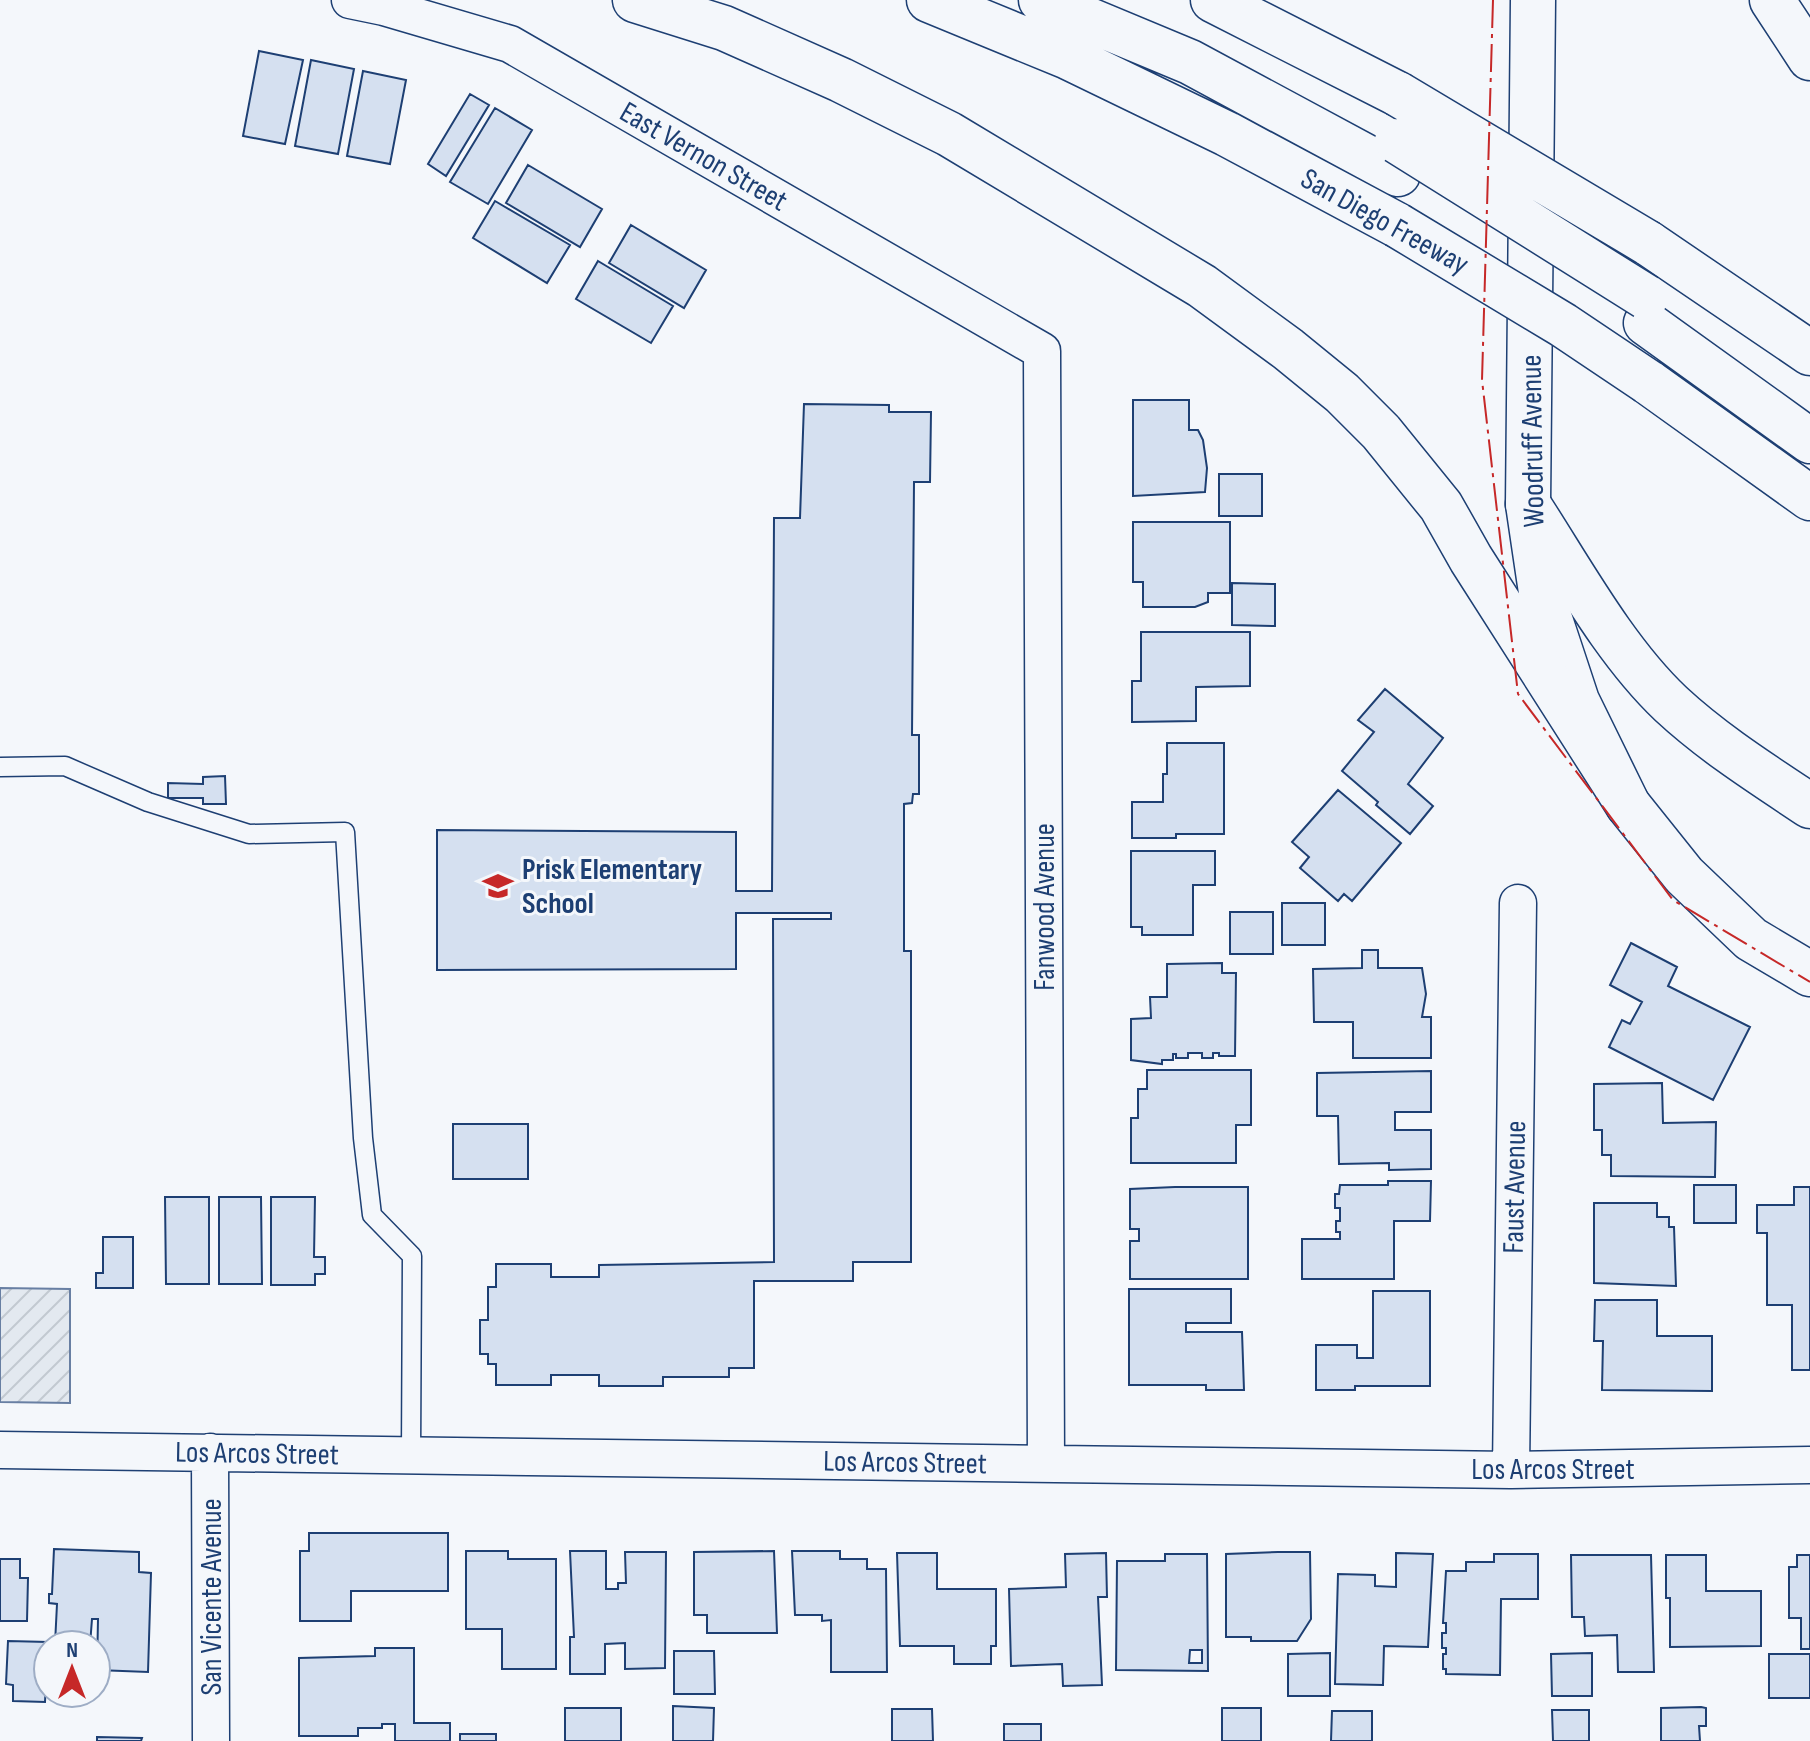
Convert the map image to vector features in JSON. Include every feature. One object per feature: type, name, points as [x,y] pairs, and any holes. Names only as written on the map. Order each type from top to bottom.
[{"type":"main road","points":[[635,0],[724,28],[841,80],[949,134],[1202,286],[1288,349],[1342,393],[1381,432],[1441,506],[1471,559],[1628,805]]},
{"type":"main road","name":"San Diego Freeway","points":[[929,0],[1068,57],[1227,134],[1397,225],[1563,325],[1810,498]]},
{"type":"main road","points":[[1041,0],[1190,62],[1397,158]]},
{"type":"main road","points":[[1103,0],[1397,158],[1502,234],[1646,310],[1810,412]]},
{"type":"main road","points":[[1213,0],[1398,94],[1648,243],[1810,353]]},
{"type":"main road","name":"Woodruff Avenue","points":[[1533,0],[1528,504],[1541,592],[1577,701],[1628,805],[1684,875],[1751,939],[1810,974]]},
{"type":"main road","points":[[1772,0],[1810,58]]},
{"type":"main road","points":[[1646,310],[1810,441]]},
{"type":"main road","points":[[1528,504],[1639,669],[1670,702],[1749,766],[1810,806]]},
{"type":"street","name":"East Vernon Street","points":[[350,0],[510,44],[1042,351]]},
{"type":"street","name":"Fanwood Avenue","points":[[1042,351],[1046,1464]]},
{"type":"street","name":"Faust Avenue","points":[[1511,1470],[1518,903]]},
{"type":"street","name":"Los Arcos Street","points":[[0,1450],[1511,1470],[1810,1465]]},
{"type":"street","name":"San Vicente Avenue","points":[[210,1452],[211,1741]]},
{"type":"lane","points":[[0,767],[65,766],[148,802],[249,834],[345,832],[363,1138],[372,1215],[412,1256],[411,1456]]},
{"type":"shaded area","points":[[0,1288],[70,1289],[70,1403],[0,1402]]},
{"type":"building","points":[[259,51],[303,60],[285,144],[243,136]]},
{"type":"building","points":[[311,60],[354,69],[338,154],[295,146]]},
{"type":"building","points":[[363,71],[406,80],[390,164],[347,156]]},
{"type":"building","points":[[470,94],[489,105],[446,176],[428,164]]},
{"type":"building","points":[[495,108],[532,130],[488,204],[450,182]]},
{"type":"building","points":[[528,165],[602,209],[580,247],[506,203]]},
{"type":"building","points":[[495,201],[570,245],[547,283],[473,238]]},
{"type":"building","points":[[631,225],[706,270],[684,308],[609,263]]},
{"type":"building","points":[[598,261],[673,306],[651,343],[576,299]]},
{"type":"building","points":[[1133,400],[1189,400],[1189,430],[1198,430],[1203,440],[1207,468],[1205,492],[1133,496]]},
{"type":"building","points":[[804,404],[889,405],[889,412],[931,412],[930,482],[914,482],[912,735],[919,735],[919,794],[913,794],[912,803],[904,804],[904,951],[911,951],[911,1262],[853,1262],[853,1281],[754,1281],[754,1368],[729,1368],[729,1377],[663,1377],[663,1386],[599,1386],[599,1375],[551,1375],[551,1385],[496,1385],[496,1364],[488,1364],[488,1354],[480,1354],[480,1320],[488,1320],[488,1287],[496,1287],[496,1264],[551,1264],[551,1277],[599,1277],[599,1265],[774,1262],[773,919],[831,919],[831,913],[736,913],[736,969],[437,970],[437,830],[736,832],[736,891],[772,891],[774,518],[800,518]]},
{"type":"building","points":[[1219,474],[1262,474],[1262,516],[1219,516]]},
{"type":"building","points":[[1133,522],[1230,522],[1230,593],[1208,593],[1208,602],[1195,607],[1143,607],[1143,582],[1133,582]]},
{"type":"building","points":[[1232,583],[1275,584],[1275,626],[1232,625]]},
{"type":"building","points":[[1141,632],[1250,632],[1250,686],[1196,687],[1196,721],[1132,722],[1132,681],[1141,681]]},
{"type":"building","points":[[1385,689],[1443,738],[1408,784],[1433,806],[1410,834],[1342,771],[1374,732],[1358,720]]},
{"type":"building","points":[[1167,743],[1224,743],[1224,834],[1132,838],[1132,802],[1163,802]]},
{"type":"building","points":[[225,776],[226,804],[203,804],[203,798],[168,798],[168,783],[203,784],[203,777]]},
{"type":"building","points":[[1338,790],[1401,843],[1352,901],[1344,894],[1338,901],[1300,868],[1309,857],[1292,842]]},
{"type":"building","points":[[1131,851],[1215,851],[1215,885],[1193,885],[1193,935],[1142,935],[1142,927],[1131,927]]},
{"type":"building","points":[[1282,903],[1325,903],[1325,945],[1282,945]]},
{"type":"building","points":[[1230,912],[1273,912],[1273,954],[1230,954]]},
{"type":"building","points":[[1631,943],[1677,967],[1668,986],[1750,1027],[1713,1100],[1609,1047],[1622,1020],[1630,1024],[1642,1002],[1610,985]]},
{"type":"building","points":[[1362,950],[1378,950],[1378,968],[1422,968],[1426,994],[1422,1017],[1431,1017],[1431,1058],[1353,1058],[1353,1022],[1314,1022],[1313,969],[1362,968]]},
{"type":"building","points":[[1222,963],[1222,973],[1236,973],[1235,1056],[1213,1053],[1213,1058],[1202,1058],[1202,1053],[1188,1053],[1188,1058],[1176,1058],[1173,1054],[1173,1060],[1162,1060],[1162,1064],[1131,1060],[1131,1019],[1151,1018],[1150,997],[1167,997],[1167,964]]},
{"type":"building","points":[[1147,1070],[1251,1070],[1251,1125],[1236,1125],[1236,1163],[1131,1163],[1131,1118],[1138,1118],[1138,1089],[1147,1089]]},
{"type":"building","points":[[1431,1071],[1431,1112],[1395,1112],[1395,1130],[1431,1130],[1431,1169],[1389,1170],[1389,1163],[1339,1164],[1338,1116],[1317,1116],[1317,1073]]},
{"type":"building","points":[[1662,1083],[1663,1123],[1716,1122],[1715,1177],[1611,1176],[1611,1155],[1602,1155],[1602,1130],[1594,1130],[1594,1084]]},
{"type":"building","points":[[453,1124],[528,1124],[528,1179],[453,1179]]},
{"type":"building","points":[[1388,1181],[1431,1181],[1430,1221],[1394,1221],[1394,1279],[1302,1279],[1302,1239],[1340,1239],[1336,1221],[1340,1221],[1340,1208],[1335,1208],[1335,1194],[1339,1194],[1340,1185],[1388,1185]]},
{"type":"building","points":[[1694,1185],[1736,1185],[1736,1223],[1694,1223]]},
{"type":"building","points":[[1248,1187],[1248,1279],[1130,1279],[1130,1241],[1139,1241],[1139,1229],[1130,1229],[1130,1189]]},
{"type":"building","points":[[1794,1187],[1810,1187],[1810,1370],[1792,1370],[1792,1305],[1767,1305],[1767,1233],[1757,1233],[1757,1205],[1794,1205]]},
{"type":"building","points":[[165,1197],[209,1197],[209,1284],[166,1284]]},
{"type":"building","points":[[219,1197],[261,1197],[262,1284],[219,1284]]},
{"type":"building","points":[[271,1197],[315,1197],[314,1257],[325,1257],[325,1274],[315,1274],[315,1285],[271,1285]]},
{"type":"building","points":[[1594,1203],[1657,1203],[1657,1217],[1669,1217],[1669,1227],[1674,1227],[1676,1286],[1594,1283]]},
{"type":"building","points":[[103,1237],[133,1237],[133,1288],[96,1288],[96,1273],[103,1273]]},
{"type":"building","points":[[1129,1289],[1231,1289],[1231,1323],[1186,1323],[1186,1332],[1242,1332],[1244,1390],[1206,1390],[1206,1385],[1129,1385]]},
{"type":"building","points":[[1373,1291],[1430,1291],[1430,1386],[1355,1386],[1355,1390],[1316,1390],[1316,1345],[1357,1345],[1357,1358],[1373,1358]]},
{"type":"building","points":[[1595,1300],[1657,1300],[1657,1336],[1712,1336],[1712,1391],[1602,1390],[1603,1341],[1594,1341]]},
{"type":"building","points":[[309,1533],[448,1533],[448,1591],[351,1591],[351,1621],[300,1621],[300,1551],[309,1551]]},
{"type":"building","points":[[54,1549],[139,1552],[139,1572],[151,1573],[148,1672],[112,1671],[112,1629],[98,1629],[98,1619],[92,1619],[91,1629],[56,1629],[57,1604],[49,1603],[49,1594],[52,1594]]},
{"type":"building","points":[[466,1551],[508,1551],[508,1559],[556,1559],[556,1669],[502,1669],[502,1629],[466,1629]]},
{"type":"building","points":[[570,1551],[606,1551],[606,1589],[618,1589],[618,1583],[626,1583],[625,1552],[666,1552],[665,1668],[625,1669],[625,1643],[605,1644],[605,1674],[570,1674],[570,1637],[574,1637]]},
{"type":"building","points":[[774,1551],[777,1633],[707,1633],[707,1615],[694,1615],[694,1552]]},
{"type":"building","points":[[792,1551],[840,1551],[840,1559],[867,1559],[867,1569],[886,1569],[887,1672],[831,1672],[831,1620],[822,1621],[822,1615],[795,1615]]},
{"type":"building","points":[[1310,1552],[1311,1619],[1297,1641],[1251,1641],[1251,1637],[1226,1637],[1226,1554]]},
{"type":"building","points":[[897,1553],[937,1553],[937,1589],[996,1589],[996,1646],[991,1646],[991,1664],[954,1664],[954,1646],[900,1646]]},
{"type":"building","points":[[1106,1553],[1107,1597],[1098,1597],[1102,1685],[1063,1686],[1062,1664],[1011,1666],[1009,1589],[1066,1587],[1065,1554]]},
{"type":"building","points":[[1396,1553],[1433,1554],[1428,1647],[1384,1646],[1383,1685],[1335,1684],[1338,1574],[1375,1575],[1375,1586],[1396,1587]]},
{"type":"building","points":[[1165,1554],[1207,1554],[1208,1671],[1116,1670],[1117,1561],[1165,1561]],"holes":[[[1190,1650],[1202,1650],[1202,1663],[1189,1663]]]},
{"type":"building","points":[[1494,1554],[1538,1554],[1538,1599],[1501,1599],[1500,1675],[1446,1674],[1443,1654],[1446,1654],[1446,1648],[1442,1648],[1442,1633],[1446,1633],[1446,1623],[1443,1623],[1446,1571],[1466,1571],[1466,1562],[1494,1562]]},
{"type":"building","points":[[1571,1555],[1651,1555],[1654,1672],[1618,1672],[1617,1635],[1585,1636],[1584,1617],[1572,1617]]},
{"type":"building","points":[[1666,1555],[1706,1555],[1706,1591],[1761,1591],[1761,1646],[1670,1647]]},
{"type":"building","points":[[1797,1555],[1810,1555],[1810,1649],[1801,1649],[1801,1618],[1789,1618],[1789,1567],[1797,1567]]},
{"type":"building","points":[[0,1559],[20,1559],[20,1578],[28,1578],[27,1621],[0,1621]]},
{"type":"building","points":[[8,1641],[32,1642],[32,1702],[13,1701],[13,1685],[6,1684]]},
{"type":"building","points":[[375,1648],[414,1648],[414,1723],[450,1723],[450,1741],[395,1741],[395,1724],[382,1724],[382,1728],[358,1728],[358,1736],[299,1736],[299,1658],[375,1656]]},
{"type":"building","points":[[674,1651],[714,1651],[715,1694],[674,1694]]},
{"type":"building","points":[[1330,1653],[1330,1696],[1288,1696],[1288,1654]]},
{"type":"building","points":[[1592,1653],[1592,1696],[1552,1696],[1551,1654]]},
{"type":"building","points":[[1769,1654],[1810,1654],[1810,1698],[1769,1698]]},
{"type":"building","points":[[673,1706],[714,1708],[713,1741],[673,1741]]},
{"type":"building","points":[[565,1708],[621,1708],[621,1741],[565,1741]]},
{"type":"building","points":[[1222,1708],[1261,1708],[1261,1741],[1222,1741]]},
{"type":"building","points":[[1661,1708],[1706,1708],[1706,1726],[1699,1726],[1700,1741],[1661,1741]]},
{"type":"building","points":[[892,1709],[932,1709],[933,1741],[892,1741]]},
{"type":"building","points":[[1552,1710],[1589,1710],[1589,1741],[1553,1741]]},
{"type":"building","points":[[1332,1711],[1372,1711],[1372,1741],[1331,1741]]},
{"type":"building","points":[[1004,1724],[1041,1724],[1041,1741],[1004,1741]]},
{"type":"building","points":[[460,1734],[496,1734],[496,1741],[460,1741]]},
{"type":"building","points":[[97,1737],[142,1738],[141,1741],[97,1741]]},
{"type":"power","points":[[1493,0],[1482,380],[1518,694],[1673,900],[1810,982]]},
{"type":"place","name":"Prisk Elementary School","points":[[498,886]]}]
